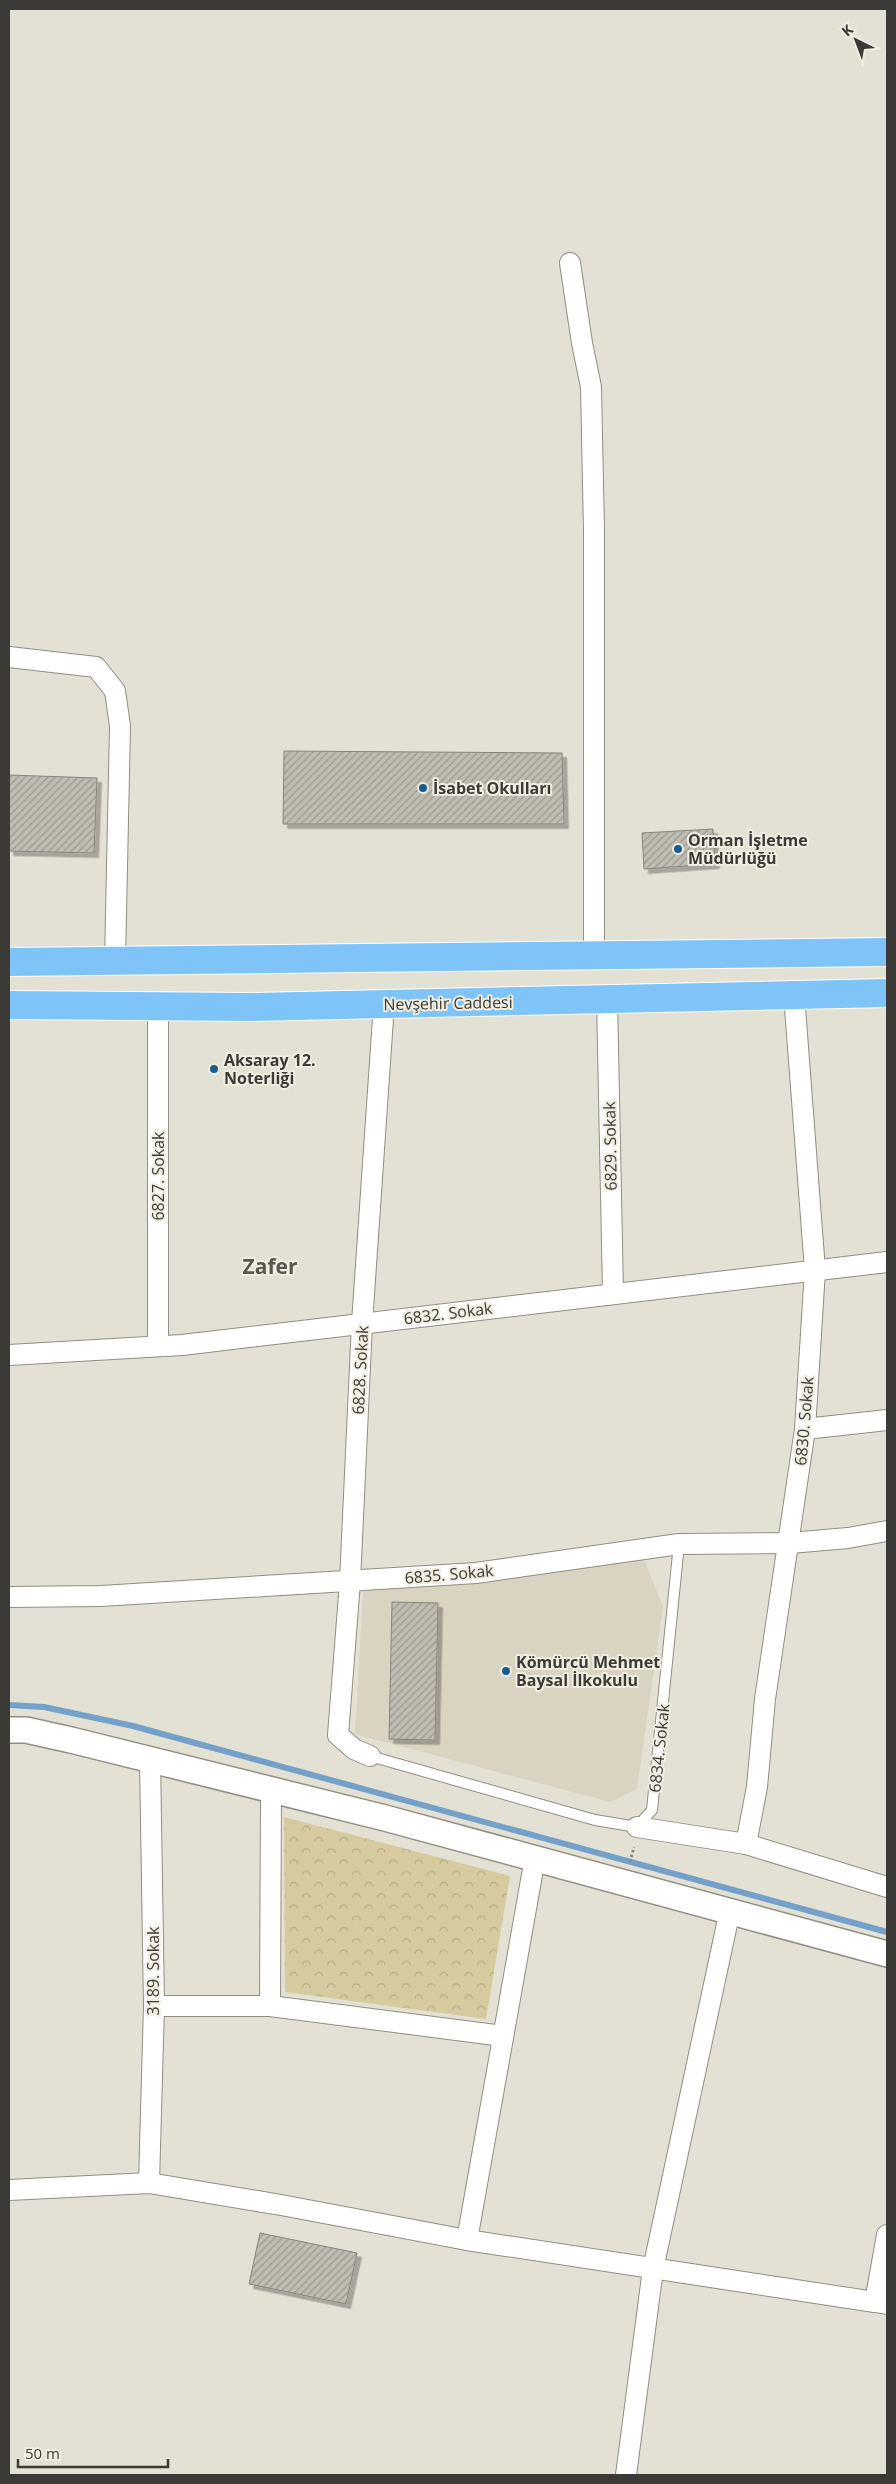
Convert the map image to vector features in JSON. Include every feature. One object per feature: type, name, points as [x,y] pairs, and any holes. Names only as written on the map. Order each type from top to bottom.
[{"type":"main road","points":[[9,962],[887,952]]},
{"type":"main road","name":"Nevşehir Caddesi","points":[[9,1005],[249,1007],[887,993]]},
{"type":"street","points":[[570,263],[582,343],[591,387],[594,531],[594,956]]},
{"type":"street","points":[[9,657],[96,667],[115,691],[120,726],[115,961]]},
{"type":"street","name":"6830. Sokak","points":[[746,1844],[757,1787],[765,1699],[790,1543],[805,1429],[815,1270],[794,995]]},
{"type":"street","name":"6829. Sokak","points":[[607,999],[613,1293]]},
{"type":"street","name":"6828. Sokak","points":[[370,1756],[354,1748],[338,1735],[350,1582],[362,1323],[384,1004]]},
{"type":"street","name":"6827. Sokak","points":[[158,1006],[158,1346]]},
{"type":"street","name":"6832. Sokak","points":[[9,1355],[158,1346],[887,1262]]},
{"type":"street","points":[[805,1429],[887,1420]]},
{"type":"street","name":"6835. Sokak","points":[[9,1597],[101,1596],[476,1573],[679,1544],[790,1543],[848,1538],[887,1531]]},
{"type":"street","points":[[9,1730],[35,1732],[272,1790],[535,1858],[887,1954]]},
{"type":"street","name":"3189. Sokak","points":[[149,2183],[154,2006],[150,1759]]},
{"type":"street","points":[[270,2006],[272,1790]]},
{"type":"street","points":[[637,1827],[746,1844],[887,1887]]},
{"type":"street","points":[[466,2240],[535,1858]]},
{"type":"street","points":[[626,2475],[654,2269],[730,1910]]},
{"type":"street","points":[[154,2006],[270,2006],[502,2036]]},
{"type":"street","points":[[9,2190],[149,2183],[281,2205],[466,2240],[881,2303],[887,2235]]},
{"type":"lane","name":"6834. Sokak","points":[[637,1827],[652,1810],[679,1544]]},
{"type":"lane","points":[[370,1756],[595,1820],[637,1827]]},
{"type":"shaded area","name":"Kömürcü Mehmet Baysal İlkokulu","points":[[644,1559],[663,1607],[637,1789],[610,1802],[355,1734],[363,1591]]},
{"type":"green space","points":[[284,1817],[510,1876],[486,2019],[285,1992]]},
{"type":"building","name":"İsabet Okulları","points":[[284,751],[562,753],[564,824],[283,824]]},
{"type":"building","points":[[9,775],[97,778],[94,853],[9,851]]},
{"type":"building","name":"Orman İşletme Müdürlüğü","points":[[713,829],[715,864],[644,869],[642,833]]},
{"type":"building","points":[[392,1602],[438,1603],[435,1740],[389,1739]]},
{"type":"building","points":[[260,2233],[357,2253],[346,2304],[249,2284]]},
{"type":"waterway","points":[[9,1705],[44,1707],[133,1726],[887,1932]]},
{"type":"place","name":"İsabet Okulları","points":[[423,788]]},
{"type":"place","name":"Orman İşletme Müdürlüğü","points":[[678,849]]},
{"type":"place","name":"Aksaray 12. Noterliği","points":[[214,1069]]},
{"type":"place","name":"Kömürcü Mehmet Baysal İlkokulu","points":[[506,1671]]},
{"type":"district","name":"Zafer","points":[[270,1267]]}]
